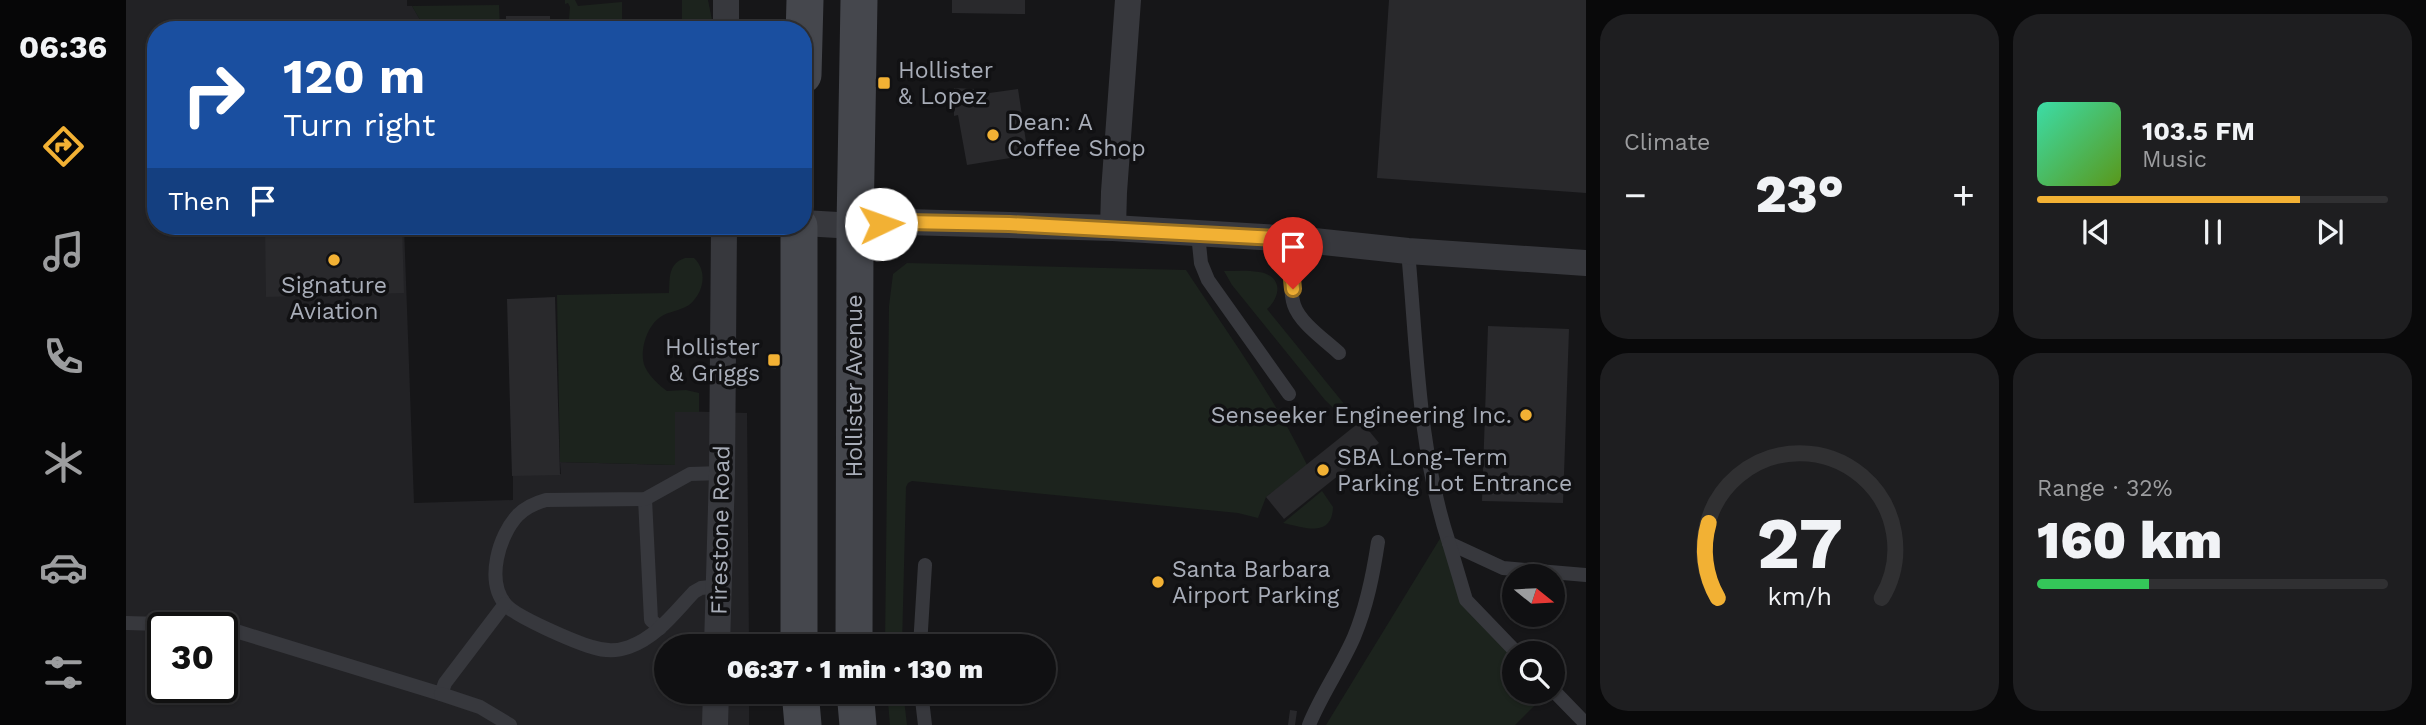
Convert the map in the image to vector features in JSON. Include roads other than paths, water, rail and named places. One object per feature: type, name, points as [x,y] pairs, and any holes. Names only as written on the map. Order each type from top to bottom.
[{"type":"main road","points":[[804,21],[805,0]]},
{"type":"main road","name":"Hollister Avenue","points":[[854,634],[855,226],[859,0]]},
{"type":"main road","points":[[799,634],[801,235]]},
{"type":"main road","points":[[801,704],[803,725]]},
{"type":"main road","points":[[856,704],[858,725]]},
{"type":"street","points":[[726,0],[726,21]]},
{"type":"street","points":[[1113,228],[1128,0]]},
{"type":"street","points":[[812,225],[855,226],[906,222],[1113,228],[1295,239],[1408,251],[1586,263]]},
{"type":"street","name":"Firestone Road","points":[[717,634],[724,235]]},
{"type":"street","points":[[715,725],[716,704]]},
{"type":"lane","points":[[1198,234],[1201,263],[1208,279],[1289,394]]},
{"type":"lane","points":[[1295,239],[1291,269],[1293,304],[1303,319],[1339,353]]},
{"type":"lane","points":[[1408,251],[1426,452],[1437,505],[1466,600],[1505,641]]},
{"type":"lane","points":[[719,586],[701,588],[694,592],[660,628],[633,646],[610,650],[593,648],[518,614],[505,604],[496,575],[501,544],[509,527],[519,514],[532,504],[546,500],[645,499],[690,474],[722,473]]},
{"type":"lane","points":[[645,499],[651,620],[660,628]]},
{"type":"lane","points":[[1309,725],[1356,630],[1367,600],[1378,542]]},
{"type":"lane","points":[[1449,542],[1503,568],[1586,575]]},
{"type":"lane","points":[[921,634],[925,565]]},
{"type":"lane","points":[[441,694],[445,683],[505,604]]},
{"type":"lane","points":[[126,623],[147,624]]},
{"type":"lane","points":[[238,632],[480,707],[510,725]]},
{"type":"lane","points":[[1565,702],[1586,724]]},
{"type":"lane","points":[[922,704],[925,725]]},
{"type":"place","name":"Hollister & Lopez","points":[[884,83]]},
{"type":"place","name":"Dean: A Coffee Shop","points":[[993,135]]},
{"type":"place","name":"Signature Aviation","points":[[334,260]]},
{"type":"place","name":"Hollister & Griggs","points":[[774,360]]},
{"type":"place","name":"Senseeker Engineering Inc.","points":[[1526,415]]},
{"type":"place","name":"SBA Long-Term Parking Lot Entrance","points":[[1323,470]]},
{"type":"place","name":"Santa Barbara Airport Parking","points":[[1158,582]]}]
